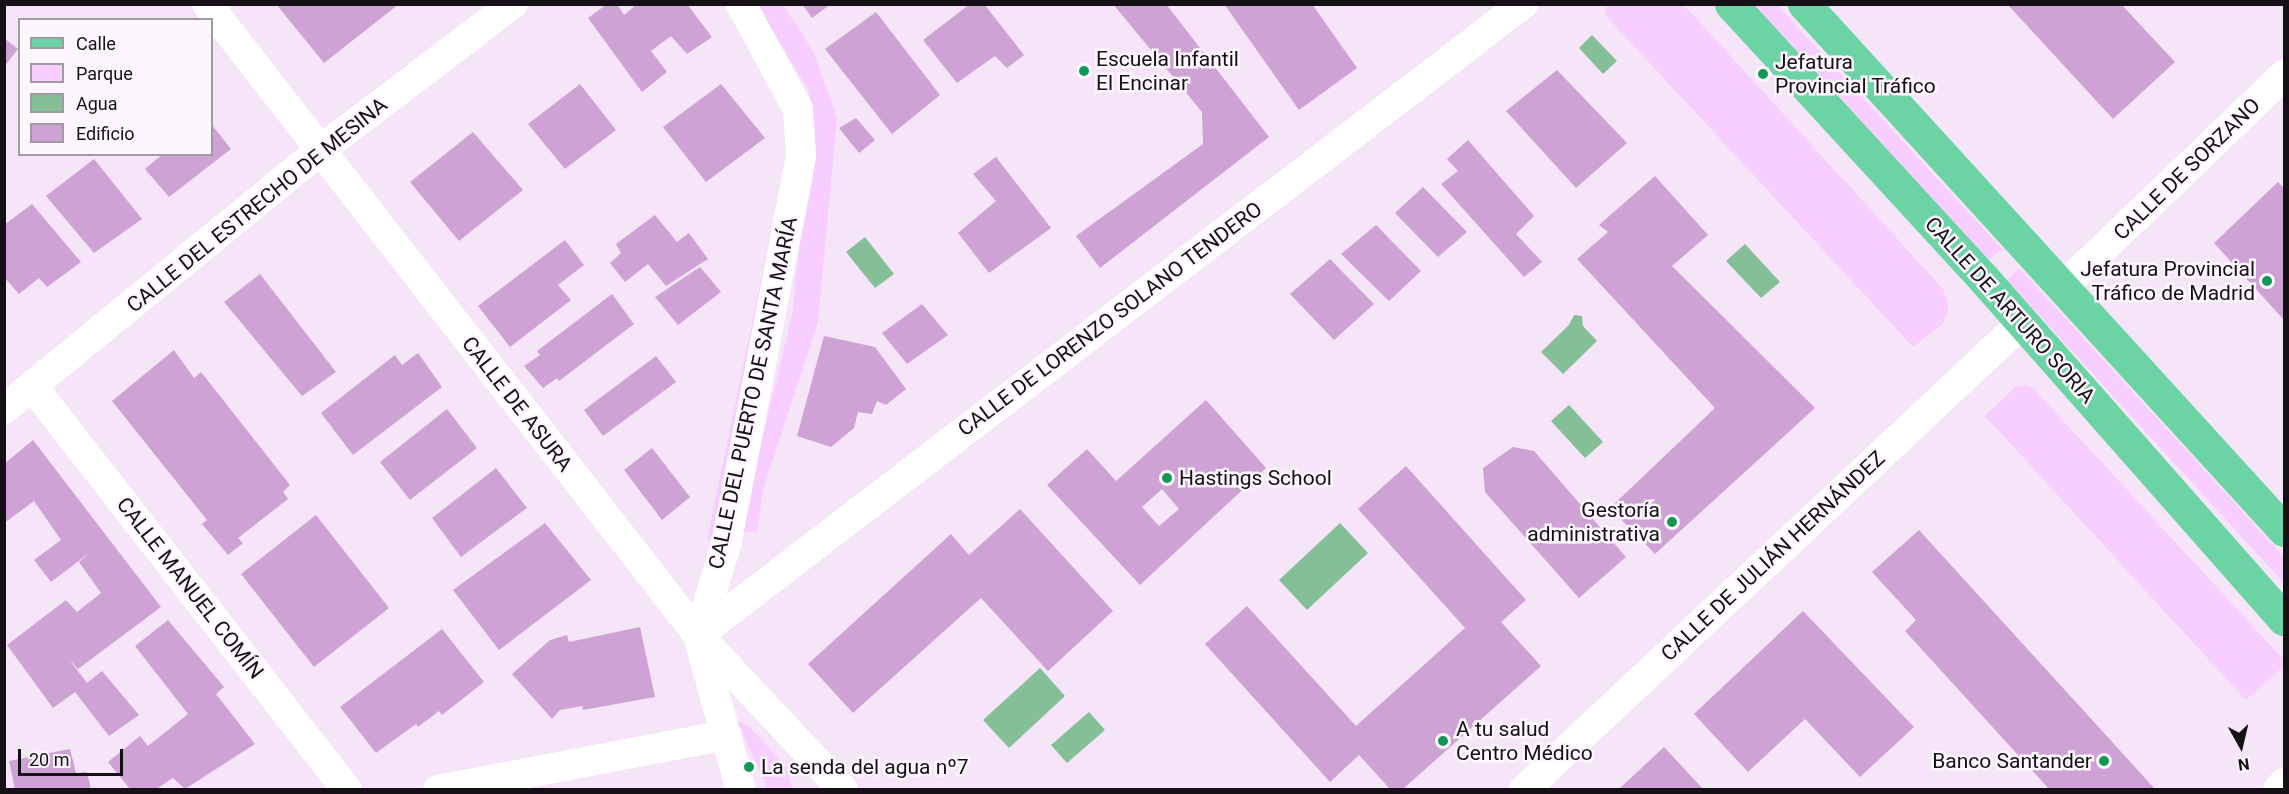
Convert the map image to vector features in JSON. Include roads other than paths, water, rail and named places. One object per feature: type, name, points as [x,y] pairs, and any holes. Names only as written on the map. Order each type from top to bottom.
[{"type":"main road","name":"CALLE DE ARTURO SORIA","points":[[1731,4],[2022,323],[2284,620]]},
{"type":"main road","points":[[1804,4],[2284,530]]},
{"type":"street","name":"CALLE DE ASURA","points":[[207,4],[319,151],[698,635],[843,789]]},
{"type":"street","name":"CALLE DEL ESTRECHO DE MESINA","points":[[4,409],[319,151],[513,4]]},
{"type":"street","name":"CALLE DEL PUERTO DE SANTA MARÍA","points":[[698,635],[727,542],[801,156],[798,109],[741,4]]},
{"type":"street","name":"CALLE DE LORENZO SOLANO TENDERO","points":[[698,635],[1523,4]]},
{"type":"street","name":"CALLE DE SORZANO","points":[[2063,287],[2284,75]]},
{"type":"street","name":"CALLE DE JULIÁN HERNÁNDEZ","points":[[1524,789],[2022,323]]},
{"type":"street","name":"CALLE MANUEL COMÍN","points":[[33,387],[347,789]]},
{"type":"street","points":[[698,635],[741,789]]},
{"type":"street","points":[[438,789],[727,735]]},
{"type":"street","points":[[2278,789],[2284,783]]},
{"type":"water","points":[[1592,35],[1617,61],[1603,74],[1579,48]]},
{"type":"water","points":[[865,237],[894,274],[875,288],[846,252]]},
{"type":"water","points":[[1745,244],[1780,282],[1761,298],[1726,261]]},
{"type":"water","points":[[1574,315],[1582,316],[1583,326],[1597,341],[1563,374],[1541,352],[1569,325]]},
{"type":"water","points":[[1569,405],[1603,442],[1585,458],[1551,421]]},
{"type":"water","points":[[1340,523],[1368,553],[1307,610],[1279,580]]},
{"type":"water","points":[[1040,668],[1065,696],[1009,748],[983,720]]},
{"type":"water","points":[[1089,712],[1105,730],[1067,763],[1051,745]]},
{"type":"place","name":"Escuela Infantil El Encinar","points":[[1084,71]]},
{"type":"place","name":"Jefatura Provincial Tráfico","points":[[1763,74]]},
{"type":"place","name":"Jefatura Provincial Tráfico de Madrid","points":[[2267,281]]},
{"type":"place","name":"Hastings School","points":[[1167,478]]},
{"type":"place","name":"Gestoría administrativa","points":[[1672,522]]},
{"type":"place","name":"A tu salud Centro Médico","points":[[1443,741]]},
{"type":"place","name":"Banco Santander","points":[[2104,761]]},
{"type":"place","name":"La senda del agua nº7","points":[[749,767]]}]
